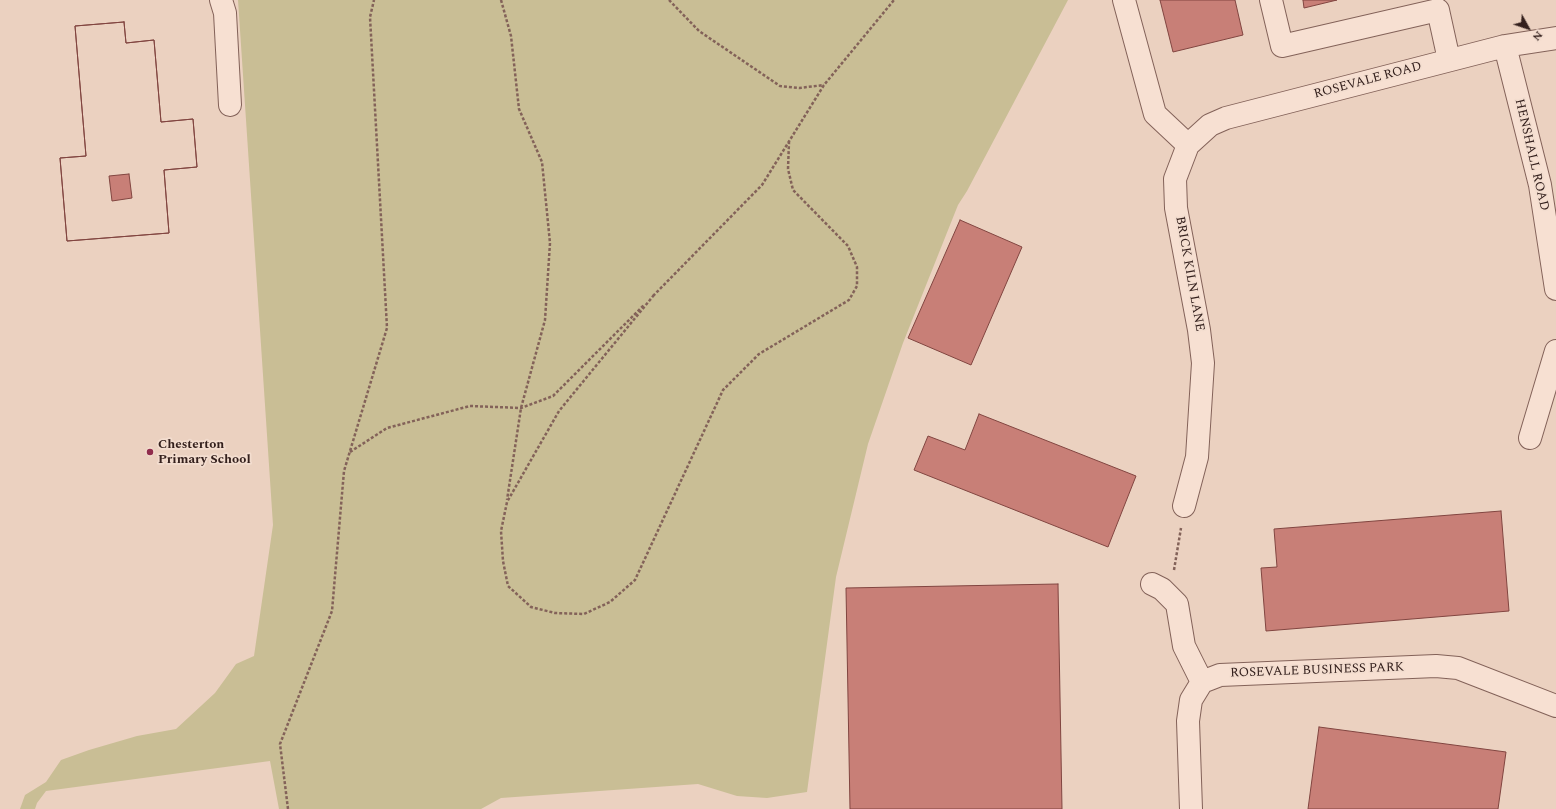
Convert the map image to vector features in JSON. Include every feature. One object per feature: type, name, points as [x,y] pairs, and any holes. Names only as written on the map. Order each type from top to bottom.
[{"type":"street","points":[[221,0],[225,13],[230,105]]},
{"type":"street","points":[[1124,0],[1155,114],[1188,145]]},
{"type":"street","points":[[1271,0],[1282,46],[1437,5],[1449,60]]},
{"type":"street","name":"ROSEVALE ROAD","points":[[1188,145],[1210,125],[1226,118],[1505,46],[1556,38]]},
{"type":"street","name":"HENSHALL ROAD","points":[[1505,46],[1540,185],[1556,289]]},
{"type":"street","name":"BRICK KILN LANE","points":[[1184,506],[1197,457],[1203,363],[1199,330],[1176,208],[1175,179],[1188,145]]},
{"type":"street","points":[[1530,438],[1556,352]]},
{"type":"street","points":[[1152,584],[1170,595],[1177,604],[1184,646],[1202,682],[1191,700],[1188,721],[1191,809]]},
{"type":"street","name":"ROSEVALE BUSINESS PARK","points":[[1202,682],[1220,675],[1436,666],[1458,668],[1556,706]]},
{"type":"path","points":[[288,809],[280,744],[332,611],[344,471],[387,328],[370,17],[374,0]]},
{"type":"path","points":[[501,0],[511,36],[519,109],[542,162],[550,243],[545,320],[522,408],[501,531],[503,561],[508,586],[531,607],[554,612],[584,614],[610,602],[635,580],[723,390],[759,354],[849,300],[857,286],[857,267],[848,246],[793,190],[788,169],[789,142]]},
{"type":"path","points":[[669,0],[699,31],[780,86],[799,88],[824,85]]},
{"type":"path","points":[[350,452],[387,428],[470,406],[522,408],[553,396],[762,185],[824,85],[894,0]]},
{"type":"path","points":[[506,502],[559,411],[654,295]]},
{"type":"path","points":[[1170,595],[1184,506]]},
{"type":"shaded area","points":[[238,0],[1068,0],[967,191],[958,205],[903,343],[868,444],[836,577],[807,792],[767,798],[737,796],[698,784],[501,798],[481,809],[279,809],[270,761],[46,791],[37,803],[35,809],[20,809],[25,795],[46,782],[61,760],[137,736],[176,729],[215,693],[236,664],[254,656],[273,525]]},
{"type":"building","points":[[1160,0],[1235,0],[1243,35],[1173,52]]},
{"type":"building","points":[[1303,0],[1337,0],[1304,8]]},
{"type":"building","points":[[124,22],[126,43],[154,40],[161,122],[193,119],[197,167],[164,170],[169,233],[67,241],[60,158],[86,156],[75,26]],"holes":[[[129,174],[132,198],[112,201],[109,176]]]},
{"type":"building","points":[[124,22],[126,43],[154,40],[161,122],[193,119],[197,167],[164,170],[169,233],[67,241],[60,158],[86,156],[75,26]]},
{"type":"building","points":[[960,220],[1022,247],[971,365],[908,338]]},
{"type":"building","points":[[979,414],[1136,476],[1108,547],[914,470],[928,436],[965,450]]},
{"type":"building","points":[[1501,511],[1509,611],[1266,631],[1261,568],[1277,567],[1274,529]]},
{"type":"building","points":[[1058,584],[1062,809],[850,809],[846,588]]},
{"type":"building","points":[[1319,727],[1506,752],[1498,809],[1308,809]]},
{"type":"place","name":"Chesterton Primary School","points":[[150,452]]}]
